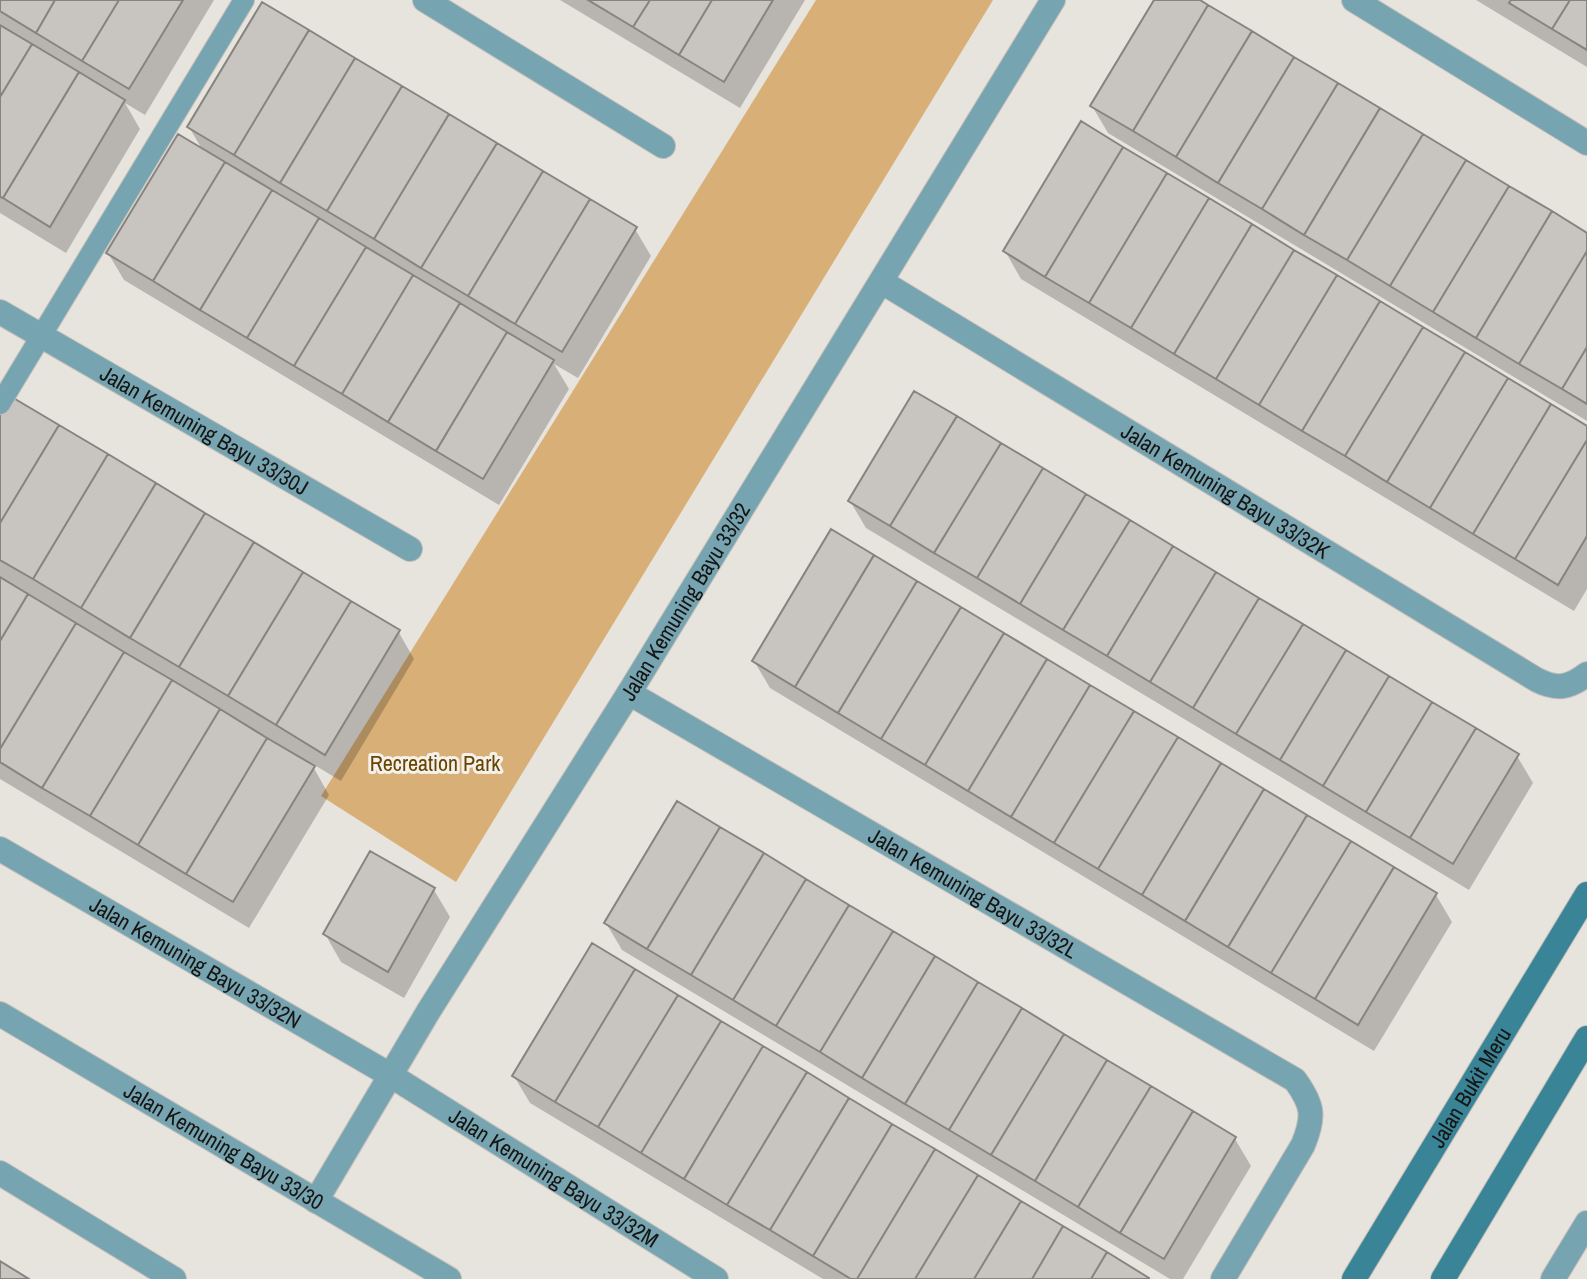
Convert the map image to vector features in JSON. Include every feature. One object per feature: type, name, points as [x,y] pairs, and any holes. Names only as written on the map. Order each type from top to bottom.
[{"type":"main road","name":"Jalan Bukit Meru","points":[[1354,1279],[1587,894]]},
{"type":"main road","points":[[1443,1279],[1587,1038]]},
{"type":"street","points":[[425,0],[663,146]]},
{"type":"street","name":"Jalan Kemuning Bayu 33/32","points":[[316,1201],[390,1075],[629,693],[1053,0]]},
{"type":"street","points":[[1354,0],[1587,143]]},
{"type":"street","name":"Jalan Kemuning Bayu 33/32K","points":[[882,282],[1537,680],[1554,688],[1580,680]]},
{"type":"street","name":"Jalan Kemuning Bayu 33/30J","points":[[0,312],[410,549]]},
{"type":"street","name":"Jalan Kemuning Bayu 33/32L","points":[[629,693],[1295,1080],[1309,1100],[1311,1124],[1303,1145],[1223,1279]]},
{"type":"street","name":"Jalan Kemuning Bayu 33/32N","points":[[0,849],[390,1075]]},
{"type":"street","name":"Jalan Kemuning Bayu 33/30","points":[[0,1014],[449,1279]]},
{"type":"street","name":"Jalan Kemuning Bayu 33/32M","points":[[390,1075],[716,1279]]},
{"type":"street","points":[[0,1173],[174,1279]]},
{"type":"street","points":[[1553,1279],[1579,1252],[1587,1223]]},
{"type":"lane","points":[[0,404],[244,0]]},
{"type":"green space","name":"Recreation Park","points":[[816,0],[993,0],[456,882],[321,796]]},
{"type":"building","points":[[0,0],[55,0],[36,33],[0,11]]},
{"type":"building","points":[[55,0],[119,0],[82,61],[36,33]]},
{"type":"building","points":[[119,0],[183,0],[129,89],[82,61]]},
{"type":"building","points":[[588,0],[650,0],[633,27]]},
{"type":"building","points":[[650,0],[712,0],[679,55],[633,27]]},
{"type":"building","points":[[712,0],[773,0],[724,82],[679,55]]},
{"type":"building","points":[[1154,0],[1200,0],[1208,5],[1133,131],[1090,106]]},
{"type":"building","points":[[1511,0],[1570,0],[1552,29],[1509,3]]},
{"type":"building","points":[[1570,0],[1587,0],[1587,50],[1552,29]]},
{"type":"building","points":[[262,2],[309,30],[234,155],[187,127]]},
{"type":"building","points":[[1208,5],[1252,31],[1176,157],[1133,131]]},
{"type":"building","points":[[0,25],[32,44],[0,97]]},
{"type":"building","points":[[309,30],[355,58],[280,183],[234,155]]},
{"type":"building","points":[[1252,31],[1294,57],[1218,183],[1176,157]]},
{"type":"building","points":[[32,44],[79,72],[3,198],[0,197],[0,97]]},
{"type":"building","points":[[1294,57],[1338,83],[1262,209],[1218,183]]},
{"type":"building","points":[[355,58],[402,86],[327,211],[280,183]]},
{"type":"building","points":[[79,72],[125,100],[50,227],[3,198]]},
{"type":"building","points":[[1338,83],[1380,108],[1304,235],[1262,209]]},
{"type":"building","points":[[402,86],[449,114],[374,239],[327,211]]},
{"type":"building","points":[[1380,108],[1423,134],[1347,260],[1304,235]]},
{"type":"building","points":[[449,114],[497,143],[421,268],[374,239]]},
{"type":"building","points":[[1081,121],[1123,147],[1045,277],[1003,251]]},
{"type":"building","points":[[178,134],[225,162],[153,281],[106,253]]},
{"type":"building","points":[[1423,134],[1466,160],[1390,286],[1347,260]]},
{"type":"building","points":[[497,143],[543,171],[468,296],[421,268]]},
{"type":"building","points":[[1123,147],[1167,173],[1089,303],[1045,277]]},
{"type":"building","points":[[1466,160],[1509,186],[1433,312],[1390,286]]},
{"type":"building","points":[[225,162],[272,190],[200,310],[153,281]]},
{"type":"building","points":[[543,171],[590,199],[515,324],[468,296]]},
{"type":"building","points":[[1167,173],[1209,198],[1131,328],[1089,303]]},
{"type":"building","points":[[1509,186],[1552,211],[1476,338],[1433,312]]},
{"type":"building","points":[[272,190],[319,218],[247,338],[200,310]]},
{"type":"building","points":[[1209,198],[1252,224],[1174,354],[1131,328]]},
{"type":"building","points":[[590,199],[637,227],[562,352],[515,324]]},
{"type":"building","points":[[1552,211],[1587,233],[1587,251],[1519,364],[1476,338]]},
{"type":"building","points":[[319,218],[366,247],[294,366],[247,338]]},
{"type":"building","points":[[1252,224],[1294,250],[1216,379],[1174,354]]},
{"type":"building","points":[[366,247],[413,275],[342,394],[294,366]]},
{"type":"building","points":[[1294,250],[1337,275],[1259,405],[1216,379]]},
{"type":"building","points":[[1587,251],[1587,347],[1562,389],[1519,364]]},
{"type":"building","points":[[413,275],[460,303],[388,422],[342,394]]},
{"type":"building","points":[[1337,275],[1380,301],[1302,431],[1259,405]]},
{"type":"building","points":[[1380,301],[1423,327],[1345,456],[1302,431]]},
{"type":"building","points":[[460,303],[507,332],[436,451],[388,422]]},
{"type":"building","points":[[1423,327],[1465,352],[1387,482],[1345,456]]},
{"type":"building","points":[[507,332],[554,360],[483,479],[436,451]]},
{"type":"building","points":[[1587,347],[1587,404],[1562,389]]},
{"type":"building","points":[[1465,352],[1508,378],[1430,508],[1387,482]]},
{"type":"building","points":[[1508,378],[1551,404],[1473,534],[1430,508]]},
{"type":"building","points":[[914,391],[957,416],[890,526],[848,501]]},
{"type":"building","points":[[10,396],[59,425],[0,523],[0,412]]},
{"type":"building","points":[[1551,404],[1587,426],[1587,440],[1515,559],[1473,534]]},
{"type":"building","points":[[957,416],[1001,443],[934,553],[890,526]]},
{"type":"building","points":[[59,425],[108,454],[33,579],[0,560],[0,523]]},
{"type":"building","points":[[1587,440],[1587,536],[1558,585],[1515,559]]},
{"type":"building","points":[[1001,443],[1043,468],[977,578],[934,553]]},
{"type":"building","points":[[108,454],[156,483],[81,608],[33,579]]},
{"type":"building","points":[[1043,468],[1086,494],[1020,604],[977,578]]},
{"type":"building","points":[[156,483],[205,513],[130,638],[81,608]]},
{"type":"building","points":[[1086,494],[1130,520],[1063,630],[1020,604]]},
{"type":"building","points":[[205,513],[254,542],[179,667],[130,638]]},
{"type":"building","points":[[1130,520],[1173,546],[1107,656],[1063,630]]},
{"type":"building","points":[[831,529],[874,555],[795,687],[752,661]]},
{"type":"building","points":[[254,542],[303,572],[228,696],[179,667]]},
{"type":"building","points":[[1173,546],[1216,572],[1150,682],[1107,656]]},
{"type":"building","points":[[874,555],[917,581],[838,713],[795,687]]},
{"type":"building","points":[[303,572],[351,601],[276,725],[228,696]]},
{"type":"building","points":[[1216,572],[1259,598],[1193,708],[1150,682]]},
{"type":"building","points":[[0,577],[28,594],[0,641]]},
{"type":"building","points":[[917,581],[961,607],[881,739],[838,713]]},
{"type":"building","points":[[28,594],[76,623],[0,749],[0,641]]},
{"type":"building","points":[[1259,598],[1303,624],[1236,734],[1193,708]]},
{"type":"building","points":[[351,601],[400,630],[325,755],[276,725]]},
{"type":"building","points":[[961,607],[1004,633],[925,765],[881,739]]},
{"type":"building","points":[[76,623],[124,652],[42,788],[0,762],[0,749]]},
{"type":"building","points":[[1303,624],[1346,650],[1280,760],[1236,734]]},
{"type":"building","points":[[1004,633],[1047,659],[968,791],[925,765]]},
{"type":"building","points":[[1346,650],[1389,676],[1323,786],[1280,760]]},
{"type":"building","points":[[124,652],[172,680],[90,816],[42,788]]},
{"type":"building","points":[[1047,659],[1090,685],[1011,817],[968,791]]},
{"type":"building","points":[[1389,676],[1432,702],[1366,812],[1323,786]]},
{"type":"building","points":[[172,680],[220,709],[138,845],[90,816]]},
{"type":"building","points":[[1090,685],[1134,711],[1054,843],[1011,817]]},
{"type":"building","points":[[1432,702],[1476,728],[1410,838],[1366,812]]},
{"type":"building","points":[[220,709],[267,738],[186,874],[138,845]]},
{"type":"building","points":[[1134,711],[1178,737],[1098,869],[1054,843]]},
{"type":"building","points":[[1476,728],[1519,754],[1453,864],[1410,838]]},
{"type":"building","points":[[1178,737],[1221,763],[1142,895],[1098,869]]},
{"type":"building","points":[[267,738],[315,766],[233,902],[186,874]]},
{"type":"building","points":[[1221,763],[1264,789],[1185,921],[1142,895]]},
{"type":"building","points":[[1264,789],[1307,815],[1228,947],[1185,921]]},
{"type":"building","points":[[677,801],[720,827],[647,949],[604,923]]},
{"type":"building","points":[[1307,815],[1351,841],[1271,973],[1228,947]]},
{"type":"building","points":[[720,827],[764,853],[691,975],[647,949]]},
{"type":"building","points":[[1351,841],[1394,867],[1315,999],[1271,973]]},
{"type":"building","points":[[370,851],[435,888],[388,972],[323,934]]},
{"type":"building","points":[[764,853],[806,879],[733,1000],[691,975]]},
{"type":"building","points":[[1394,867],[1437,893],[1358,1025],[1315,999]]},
{"type":"building","points":[[806,879],[849,905],[776,1026],[733,1000]]},
{"type":"building","points":[[849,905],[893,931],[820,1052],[776,1026]]},
{"type":"building","points":[[893,931],[935,956],[862,1078],[820,1052]]},
{"type":"building","points":[[592,943],[635,969],[555,1102],[512,1076]]},
{"type":"building","points":[[935,956],[978,982],[905,1104],[862,1078]]},
{"type":"building","points":[[635,969],[678,995],[598,1127],[555,1102]]},
{"type":"building","points":[[978,982],[1022,1008],[949,1130],[905,1104]]},
{"type":"building","points":[[678,995],[721,1021],[641,1153],[598,1127]]},
{"type":"building","points":[[1022,1008],[1064,1034],[991,1155],[949,1130]]},
{"type":"building","points":[[721,1021],[763,1046],[684,1179],[641,1153]]},
{"type":"building","points":[[1064,1034],[1107,1060],[1035,1181],[991,1155]]},
{"type":"building","points":[[763,1046],[807,1072],[727,1205],[684,1179]]},
{"type":"building","points":[[1107,1060],[1151,1086],[1078,1207],[1035,1181]]},
{"type":"building","points":[[807,1072],[849,1098],[770,1230],[727,1205]]},
{"type":"building","points":[[1151,1086],[1193,1111],[1120,1233],[1078,1207]]},
{"type":"building","points":[[849,1098],[892,1124],[813,1256],[770,1230]]},
{"type":"building","points":[[1193,1111],[1236,1137],[1164,1259],[1120,1233]]},
{"type":"building","points":[[892,1124],[935,1149],[857,1279],[851,1279],[813,1256]]},
{"type":"building","points":[[935,1149],[978,1175],[915,1279],[857,1279]]},
{"type":"building","points":[[978,1175],[1021,1201],[974,1279],[915,1279]]},
{"type":"building","points":[[1021,1201],[1063,1226],[1032,1279],[974,1279]]},
{"type":"building","points":[[1063,1226],[1107,1252],[1091,1279],[1032,1279]]},
{"type":"building","points":[[1107,1252],[1149,1278],[1149,1279],[1091,1279]]},
{"type":"building","points":[[0,1261],[29,1279],[0,1279]]}]
